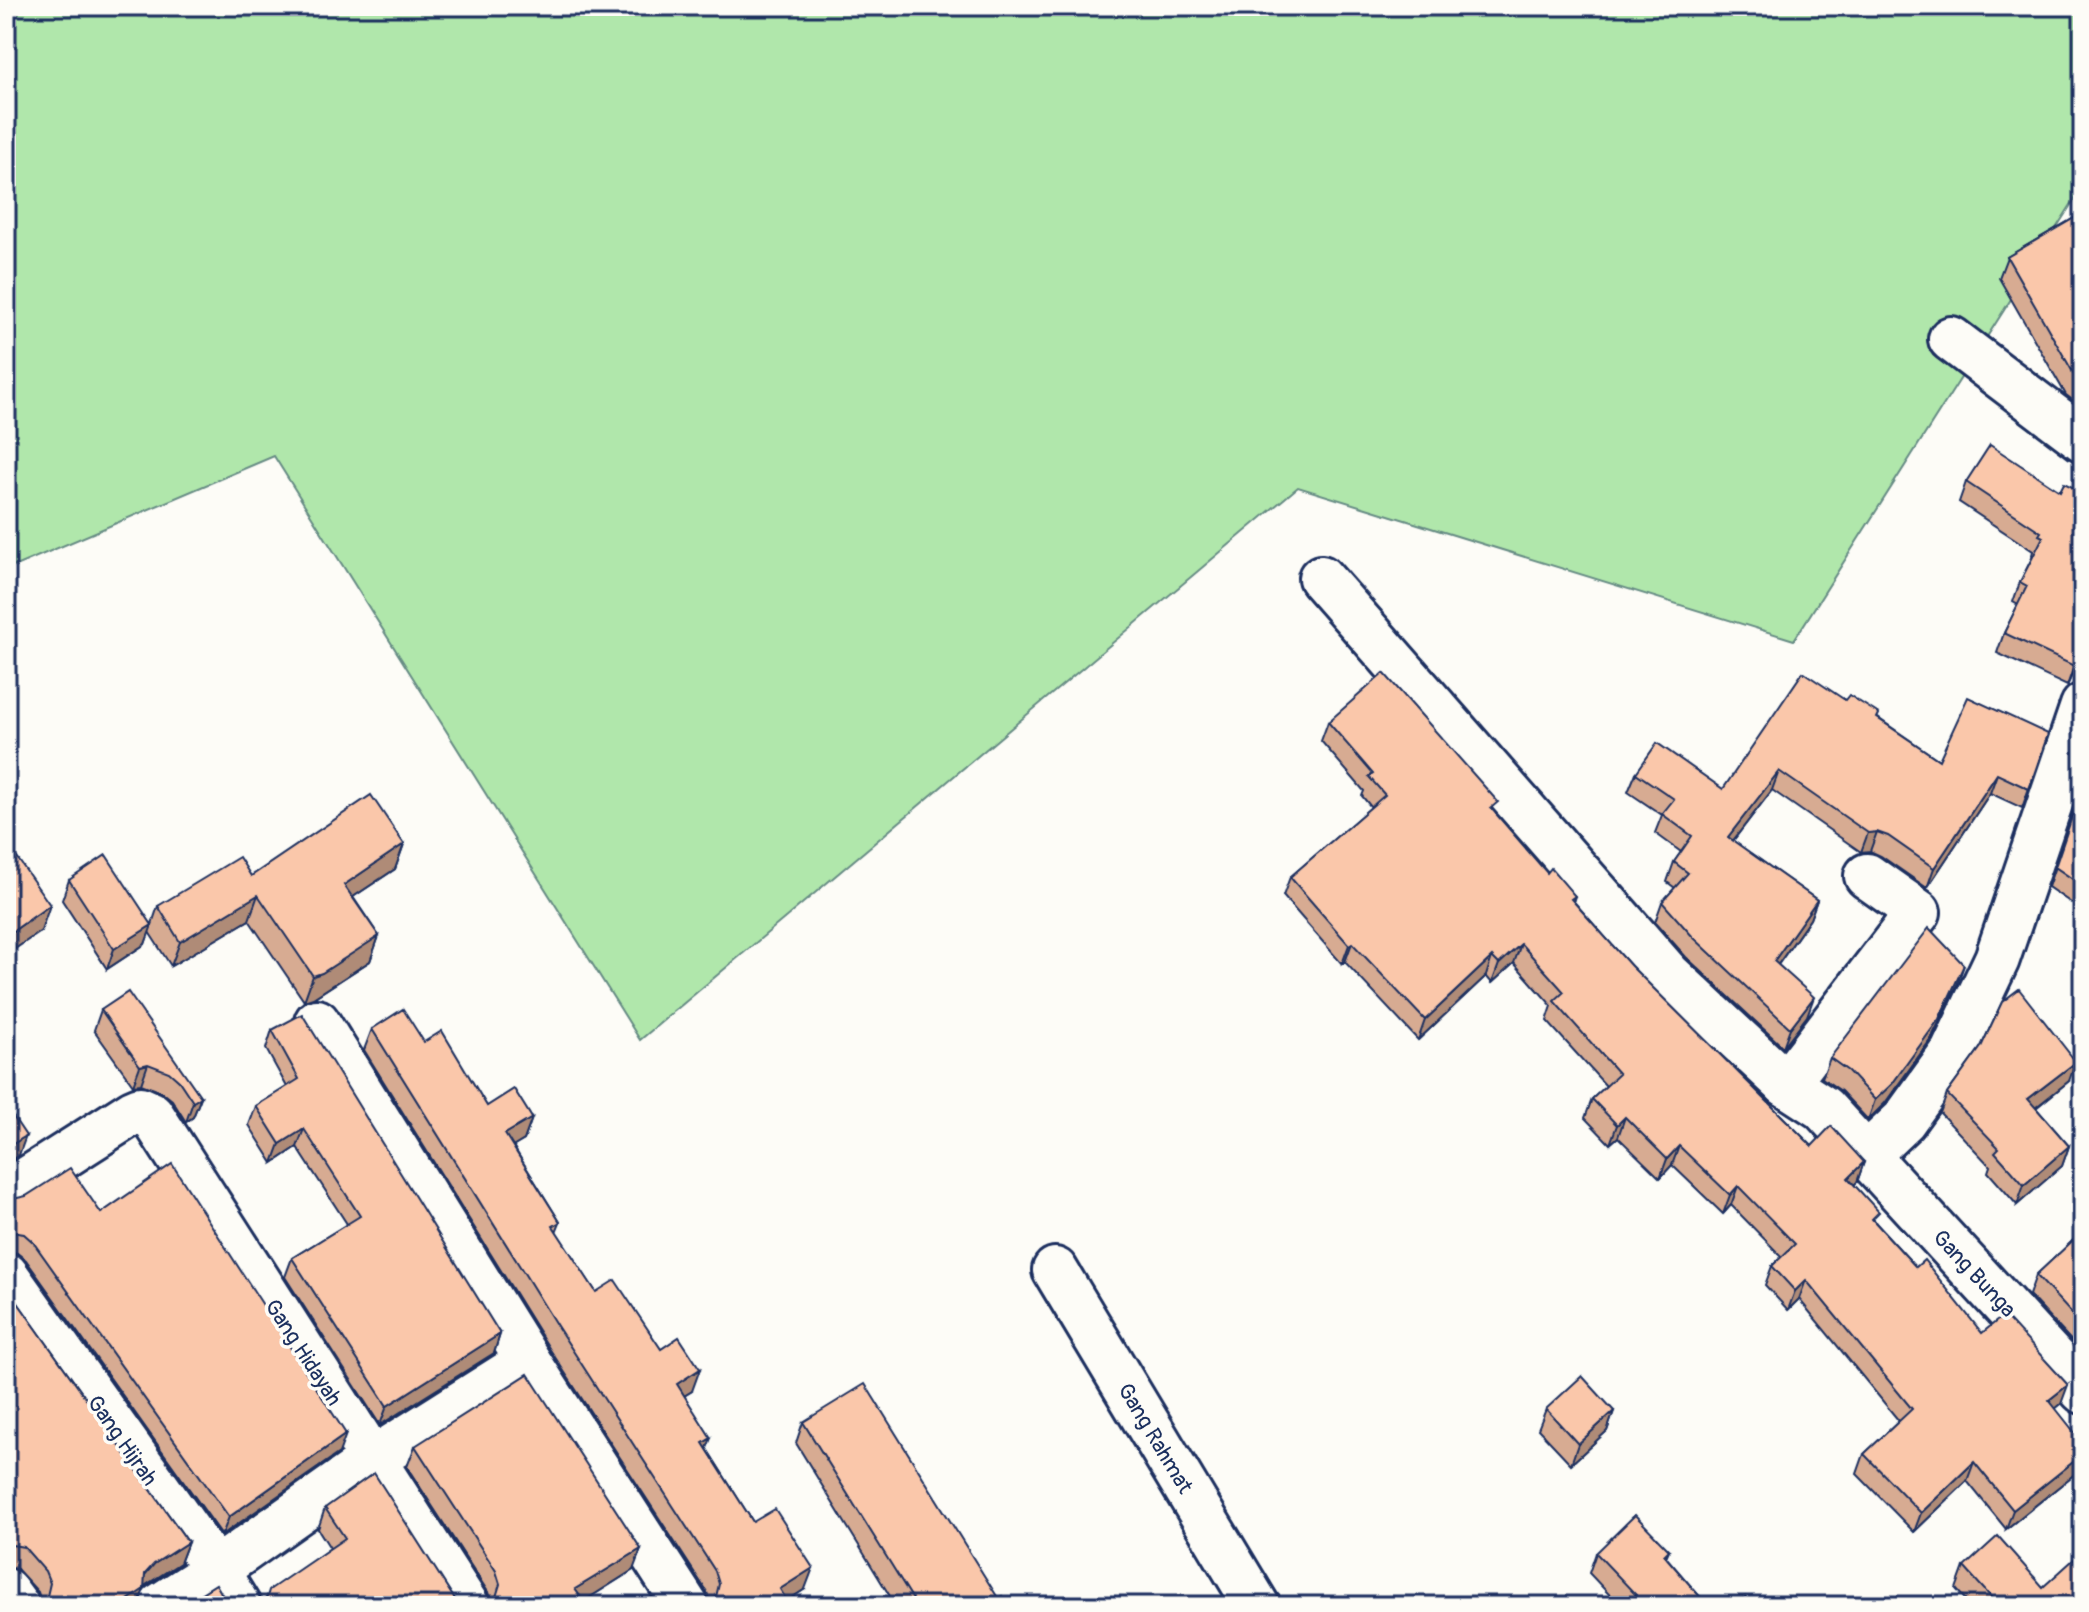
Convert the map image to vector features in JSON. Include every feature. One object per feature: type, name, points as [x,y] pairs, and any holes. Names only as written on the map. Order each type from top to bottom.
[{"type":"street","points":[[1951,339],[2083,439]]},
{"type":"street","name":"Gang Bunga","points":[[1321,578],[1668,974],[1786,1084],[1823,1108],[2083,1391]]},
{"type":"street","points":[[1867,1155],[1904,1120],[1959,1039],[1997,959],[2083,706]]},
{"type":"street","points":[[1786,1084],[1918,912],[1867,876]]},
{"type":"street","points":[[317,1022],[528,1361],[686,1606]]},
{"type":"street","name":"Gang Hidayah","points":[[6,1193],[133,1112],[140,1109],[151,1114],[467,1606]]},
{"type":"street","name":"Gang Rahmat","points":[[1055,1270],[1257,1606]]},
{"type":"street","name":"Gang Hijrah","points":[[6,1275],[227,1588]]},
{"type":"street","points":[[160,1606],[227,1588],[373,1459],[528,1361]]},
{"type":"street","points":[[6,1591],[17,1606]]},
{"type":"green space","points":[[6,6],[2083,6],[2083,186],[1794,640],[1298,487],[640,1040],[274,456],[6,570]]},
{"type":"building","points":[[2083,213],[2083,380],[2074,374],[2007,257]]},
{"type":"building","points":[[1990,445],[2060,491],[2064,483],[2083,492],[2083,647],[2074,666],[2004,633],[2027,586],[2020,582],[2043,537],[2039,535],[2041,532],[1966,482]]},
{"type":"building","points":[[1803,672],[1845,700],[1849,695],[1879,714],[1877,718],[1939,760],[1968,697],[2048,734],[2029,789],[1997,774],[1934,868],[1888,836],[1868,833],[1779,771],[1728,837],[1817,900],[1774,961],[1814,997],[1790,1028],[1693,937],[1662,902],[1688,873],[1674,862],[1692,836],[1662,814],[1674,799],[1636,773],[1657,743],[1723,789]]},
{"type":"building","points":[[1384,673],[1498,802],[1491,808],[1547,873],[1551,868],[1575,896],[1571,899],[1631,966],[1812,1146],[1831,1126],[1864,1162],[1848,1178],[1879,1212],[1872,1219],[1916,1267],[1924,1260],[1982,1333],[2004,1315],[2068,1385],[2049,1400],[2083,1443],[2083,1454],[2013,1510],[1974,1462],[1921,1513],[1864,1454],[1912,1409],[1806,1280],[1795,1291],[1772,1266],[1795,1244],[1738,1186],[1730,1195],[1679,1146],[1667,1159],[1625,1117],[1617,1125],[1592,1099],[1619,1074],[1554,1001],[1564,992],[1521,944],[1499,964],[1492,957],[1425,1020],[1352,943],[1349,945],[1290,877],[1385,795],[1369,777],[1373,774],[1328,722]]},
{"type":"building","points":[[2083,785],[2083,886],[2055,867]]},
{"type":"building","points":[[371,795],[404,844],[344,885],[379,936],[313,976],[258,895],[180,942],[158,906],[239,857],[251,876]]},
{"type":"building","points":[[6,842],[50,905],[6,936]]},
{"type":"building","points":[[106,855],[152,925],[114,949],[69,880]]},
{"type":"building","points":[[1929,928],[1964,965],[1939,1019],[1892,1084],[1875,1100],[1848,1071],[1830,1058]]},
{"type":"building","points":[[2019,989],[2076,1062],[2028,1099],[2069,1146],[2024,1185],[1995,1152],[1999,1148],[1947,1094],[1981,1047],[2002,1002]]},
{"type":"building","points":[[128,992],[201,1097],[193,1102],[169,1072],[148,1064],[140,1066],[101,1010]]},
{"type":"building","points":[[403,1009],[424,1042],[442,1031],[487,1106],[514,1089],[532,1118],[505,1134],[560,1222],[553,1226],[596,1292],[615,1280],[661,1349],[679,1337],[700,1369],[677,1384],[711,1438],[703,1443],[753,1522],[775,1509],[813,1568],[780,1589],[790,1606],[707,1606],[716,1597],[719,1584],[715,1571],[557,1326],[372,1029]]},
{"type":"building","points":[[302,1014],[500,1334],[387,1406],[292,1258],[360,1216],[304,1129],[280,1144],[256,1106],[299,1079],[272,1030]]},
{"type":"building","points":[[6,1106],[26,1136],[6,1148]]},
{"type":"building","points":[[172,1164],[346,1434],[229,1517],[33,1242],[24,1234],[12,1232],[6,1223],[6,1198],[26,1196],[70,1168],[101,1213]]},
{"type":"building","points":[[2083,1231],[2083,1326],[2036,1275]]},
{"type":"building","points":[[6,1286],[188,1542],[154,1564],[145,1574],[144,1589],[119,1606],[37,1606],[47,1596],[50,1583],[45,1571],[24,1547],[6,1547]]},
{"type":"building","points":[[528,1374],[641,1549],[575,1589],[580,1596],[571,1601],[574,1606],[487,1606],[496,1597],[500,1584],[496,1571],[415,1446]]},
{"type":"building","points":[[1582,1376],[1614,1411],[1578,1444],[1546,1409]]},
{"type":"building","points":[[865,1384],[998,1598],[1002,1596],[1009,1606],[917,1606],[803,1422]]},
{"type":"building","points":[[374,1473],[462,1606],[383,1606],[375,1595],[360,1606],[258,1606],[269,1590],[345,1538],[325,1508]]},
{"type":"building","points":[[1635,1515],[1669,1550],[1664,1555],[1708,1606],[1640,1606],[1633,1598],[1636,1595],[1596,1553]]},
{"type":"building","points":[[1998,1536],[2043,1587],[2083,1551],[2083,1606],[1999,1606],[1964,1567]]},
{"type":"building","points":[[216,1584],[233,1606],[181,1606]]},
{"type":"building","points":[[1745,1597],[1753,1606],[1735,1606]]}]
